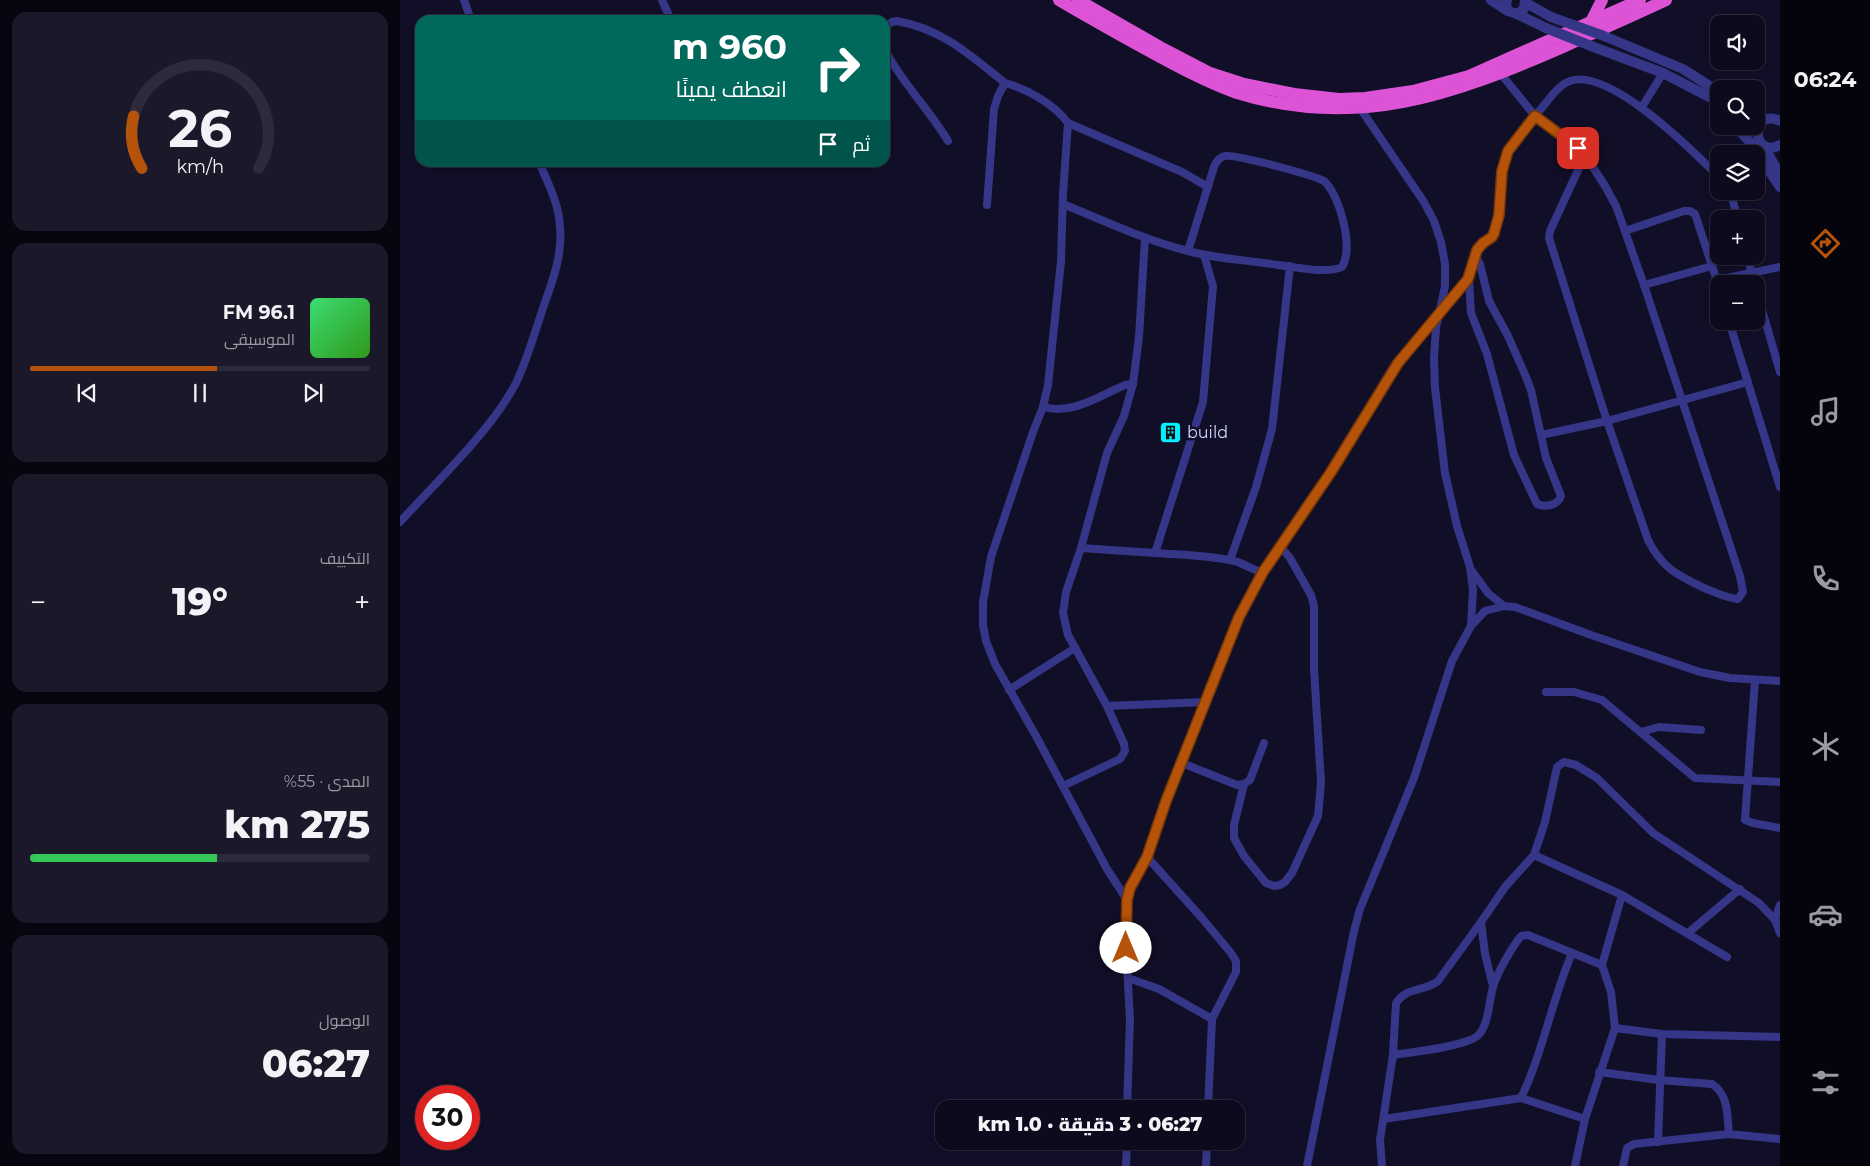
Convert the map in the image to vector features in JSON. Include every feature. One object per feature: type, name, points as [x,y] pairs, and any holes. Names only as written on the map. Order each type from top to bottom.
[{"type":"highway","points":[[1060,0],[1110,30],[1196,76],[1238,93],[1283,104],[1328,109],[1360,108],[1413,101],[1446,92],[1501,74],[1666,0]]},
{"type":"highway","points":[[1078,0],[1210,73],[1244,84],[1294,94],[1339,99],[1386,96],[1444,84],[1488,69],[1640,0]]},
{"type":"highway","points":[[1591,22],[1602,0]]},
{"type":"street","points":[[464,0],[469,15]]},
{"type":"street","points":[[662,0],[669,15]]},
{"type":"street","points":[[1491,0],[1522,12],[1525,1],[1551,17],[1604,36],[1683,70],[1710,86]]},
{"type":"street","points":[[1510,8],[1546,28],[1663,74],[1710,98]]},
{"type":"street","points":[[890,23],[897,21],[930,30],[948,39],[1005,82],[1028,92],[1056,110],[1068,123],[1182,172],[1208,187]]},
{"type":"street","points":[[890,59],[933,116],[948,141]]},
{"type":"street","points":[[1501,74],[1535,116],[1570,141],[1585,155],[1605,186],[1625,231],[1644,285],[1742,586],[1743,594],[1738,599],[1713,592],[1679,577],[1670,571],[1658,557],[1648,540],[1606,421],[1549,238],[1551,228],[1585,155]]},
{"type":"street","points":[[1642,107],[1663,74]]},
{"type":"street","points":[[1474,256],[1480,264],[1489,301],[1508,336],[1526,377],[1546,458],[1561,496],[1558,502],[1546,506],[1540,506],[1535,501],[1514,454],[1487,354],[1471,313],[1468,279],[1474,256],[1479,246],[1492,237],[1494,233],[1499,215],[1502,171],[1508,151],[1535,116],[1568,82],[1590,80],[1642,107],[1678,137],[1710,168]]},
{"type":"street","points":[[988,204],[994,109],[1005,82]]},
{"type":"street","points":[[1703,94],[1710,101]]},
{"type":"street","points":[[1360,108],[1424,202],[1434,221],[1441,242],[1445,286],[1436,328],[1434,358],[1438,417],[1451,500],[1470,567],[1473,590],[1471,626]]},
{"type":"street","points":[[1765,119],[1780,121]]},
{"type":"street","points":[[1068,123],[1061,261],[1052,360],[1043,407],[991,557],[984,595],[983,625],[986,641],[995,664],[1107,869],[1127,900]]},
{"type":"street","points":[[1743,135],[1780,187]]},
{"type":"street","points":[[1756,135],[1780,175]]},
{"type":"street","points":[[1759,135],[1760,141]]},
{"type":"street","points":[[1760,141],[1772,148],[1780,146]]},
{"type":"street","points":[[1063,204],[1145,238],[1188,251],[1204,255],[1290,266],[1337,269],[1345,263],[1346,249],[1337,199],[1329,185],[1321,179],[1310,175],[1225,156],[1216,162],[1188,251]]},
{"type":"street","points":[[400,522],[491,420],[511,391],[524,366],[553,277],[561,234],[552,190],[541,167]]},
{"type":"street","points":[[1625,231],[1684,211],[1690,211],[1695,214],[1697,219],[1715,275]]},
{"type":"street","points":[[1063,786],[1112,764],[1123,757],[1125,751],[1124,744],[1107,706],[1065,627],[1063,613],[1066,592],[1081,548],[1107,453],[1124,416],[1133,384],[1140,321],[1145,238]]},
{"type":"street","points":[[1155,553],[1203,402],[1213,286],[1204,255]]},
{"type":"street","points":[[1750,265],[1752,273]]},
{"type":"street","points":[[1230,560],[1256,487],[1272,429],[1290,266]]},
{"type":"street","points":[[1644,285],[1712,266]]},
{"type":"street","points":[[1745,275],[1780,267]]},
{"type":"street","points":[[1127,1100],[1130,1019],[1126,948],[1127,900],[1132,883],[1147,857],[1166,801],[1239,617],[1263,572],[1331,472],[1398,363],[1468,279]]},
{"type":"street","points":[[1765,320],[1780,372]]},
{"type":"street","points":[[1732,330],[1780,487]]},
{"type":"street","points":[[1541,435],[1606,421],[1748,382]]},
{"type":"street","points":[[1043,407],[1056,409],[1076,407],[1126,385],[1133,384]]},
{"type":"street","points":[[1244,784],[1234,825],[1234,838],[1244,856],[1266,883],[1274,886],[1280,885],[1292,873],[1318,816],[1321,782],[1314,669],[1315,631],[1313,600],[1290,558],[1280,546]]},
{"type":"street","points":[[1081,548],[1230,560],[1241,562],[1258,572],[1263,572]]},
{"type":"street","points":[[1470,567],[1485,589],[1504,606]]},
{"type":"street","points":[[1307,1166],[1354,931],[1360,910],[1414,778],[1452,661],[1471,626],[1486,611],[1504,606],[1515,607],[1700,672],[1730,678],[1780,681]]},
{"type":"street","points":[[1009,690],[1075,648]]},
{"type":"street","points":[[1755,680],[1745,820],[1780,828]]},
{"type":"street","points":[[1546,692],[1564,691],[1592,696],[1602,700],[1695,778],[1780,782]]},
{"type":"street","points":[[1107,706],[1206,702]]},
{"type":"street","points":[[1641,732],[1659,727],[1701,730]]},
{"type":"street","points":[[1182,763],[1237,785],[1244,784],[1250,780],[1264,743]]},
{"type":"street","points":[[1382,1166],[1380,1140],[1393,1055],[1396,1003],[1405,993],[1429,986],[1438,981],[1505,887],[1534,855],[1545,822],[1556,767],[1560,763],[1569,762],[1597,778],[1653,833],[1759,903],[1775,920],[1780,933]]},
{"type":"street","points":[[1534,855],[1622,895],[1726,957]]},
{"type":"street","points":[[1147,857],[1200,916],[1235,960],[1236,972],[1212,1019],[1208,1100]]},
{"type":"street","points":[[1688,933],[1740,889]]},
{"type":"street","points":[[1576,1166],[1585,1119],[1615,1028],[1611,992],[1602,965],[1622,895]]},
{"type":"street","points":[[1775,920],[1780,905]]},
{"type":"street","points":[[1481,922],[1485,954],[1493,986]]},
{"type":"street","points":[[1393,1055],[1458,1043],[1477,1036],[1481,1032],[1489,1011],[1493,986],[1518,940],[1524,934],[1602,965]]},
{"type":"street","points":[[1521,1098],[1538,1056],[1572,953]]},
{"type":"street","points":[[1128,978],[1159,989],[1212,1019]]},
{"type":"street","points":[[1615,1028],[1662,1034],[1780,1037]]},
{"type":"street","points":[[1658,1142],[1662,1034]]},
{"type":"street","points":[[1599,1072],[1659,1080],[1712,1084],[1724,1095],[1728,1134]]},
{"type":"street","points":[[1384,1118],[1521,1098],[1585,1119]]},
{"type":"street","points":[[1623,1166],[1625,1152],[1630,1146],[1728,1134],[1780,1139]]},
{"type":"street","points":[[1126,1166],[1127,1150]]},
{"type":"street","points":[[1206,1166],[1207,1150]]},
{"type":"place","name":"build","points":[[1171,432]]},
{"type":"route","points":[[1126,948],[1127,900],[1130,888],[1147,857],[1166,801],[1249,596],[1276,552],[1331,472],[1364,415],[1398,363],[1468,279],[1479,246],[1490,239],[1494,233],[1499,215],[1502,171],[1511,146],[1535,116],[1578,148]]}]
